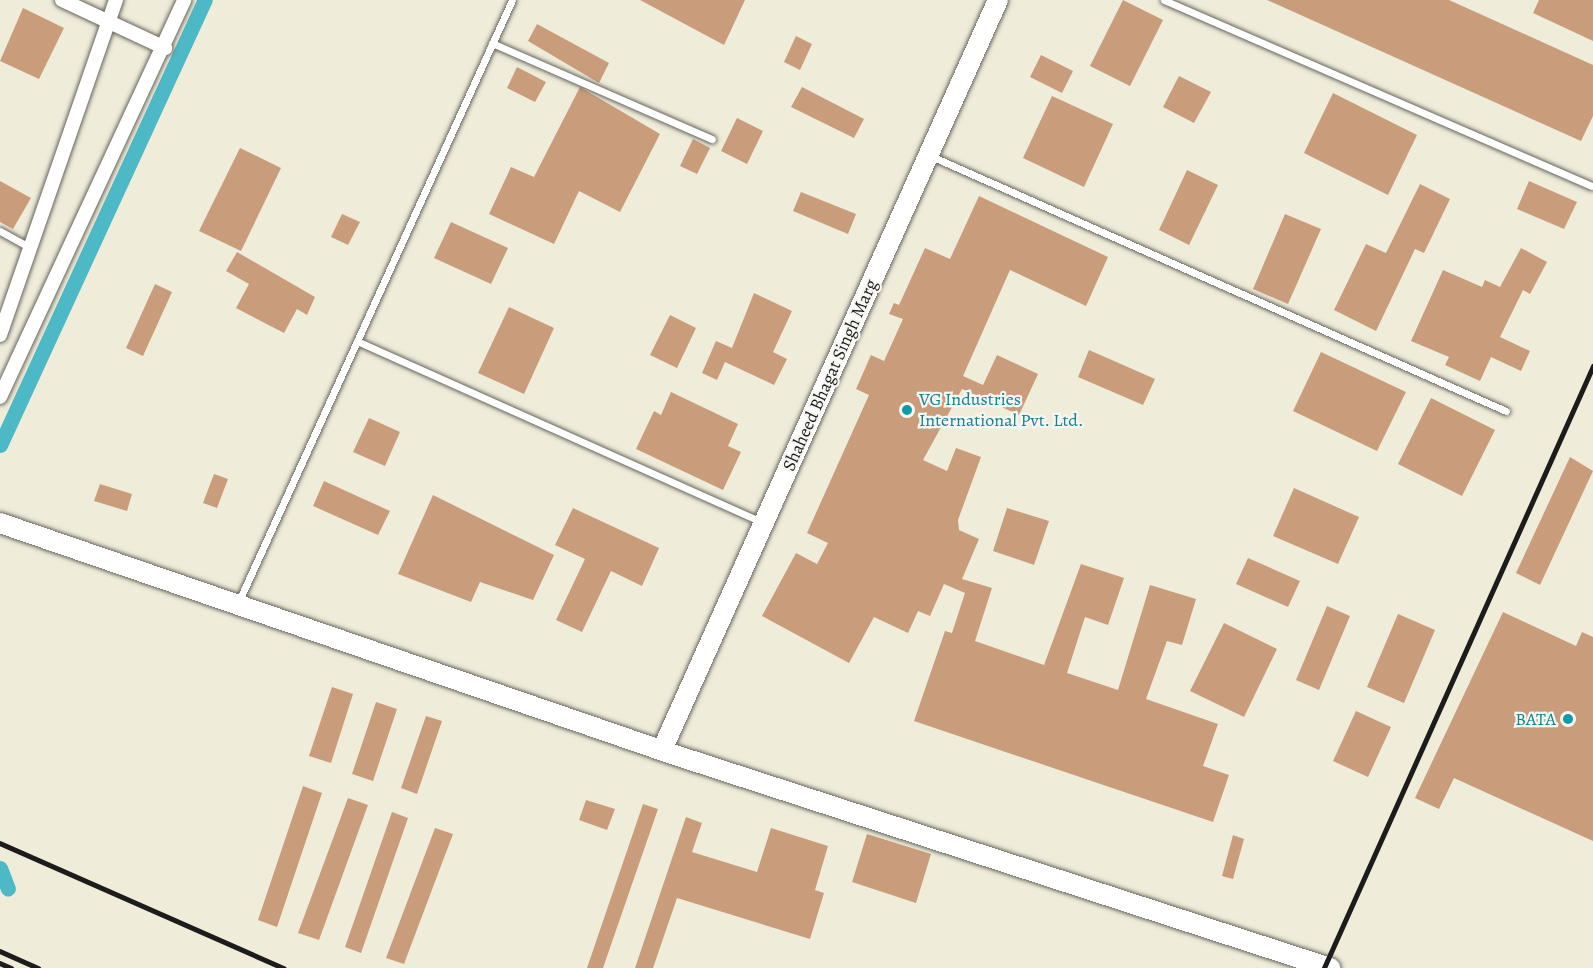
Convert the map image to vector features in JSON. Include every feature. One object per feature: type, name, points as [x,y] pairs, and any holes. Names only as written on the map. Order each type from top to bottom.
[{"type":"street","points":[[62,0],[165,48]]},
{"type":"street","points":[[0,335],[116,0]]},
{"type":"street","points":[[0,397],[165,48],[184,0]]},
{"type":"street","name":"Shaheed Bhagat Singh Marg","points":[[662,750],[998,0]]},
{"type":"street","points":[[0,523],[662,750],[1330,968]]},
{"type":"lane","points":[[238,603],[512,0]]},
{"type":"lane","points":[[1164,0],[1591,186]]},
{"type":"lane","points":[[492,43],[712,139]]},
{"type":"lane","points":[[929,154],[1506,411]]},
{"type":"lane","points":[[0,231],[31,248]]},
{"type":"lane","points":[[357,341],[763,524]]},
{"type":"building","points":[[640,0],[745,0],[724,45]]},
{"type":"building","points":[[1123,0],[1163,20],[1130,86],[1090,66]]},
{"type":"building","points":[[1267,0],[1449,0],[1593,65],[1593,116],[1581,141]]},
{"type":"building","points":[[1539,0],[1593,0],[1593,41],[1533,13]]},
{"type":"building","points":[[23,8],[64,28],[39,79],[0,61]]},
{"type":"building","points":[[537,24],[609,63],[599,83],[528,41]]},
{"type":"building","points":[[796,36],[812,44],[800,70],[784,62]]},
{"type":"building","points":[[1041,55],[1073,71],[1062,93],[1030,77]]},
{"type":"building","points":[[517,67],[546,82],[535,102],[507,88]]},
{"type":"building","points":[[1179,76],[1211,92],[1194,123],[1163,107]]},
{"type":"building","points":[[580,87],[660,134],[620,212],[579,191],[554,244],[489,214],[511,167],[534,177]]},
{"type":"building","points":[[802,87],[864,119],[854,138],[791,107]]},
{"type":"building","points":[[1333,93],[1417,135],[1388,195],[1304,153]]},
{"type":"building","points":[[1052,96],[1113,124],[1084,187],[1023,158]]},
{"type":"building","points":[[737,118],[763,131],[747,164],[721,151]]},
{"type":"building","points":[[693,139],[710,148],[697,174],[680,166]]},
{"type":"building","points":[[240,148],[281,168],[241,251],[199,231]]},
{"type":"building","points":[[1187,170],[1218,185],[1189,245],[1159,230]]},
{"type":"building","points":[[0,181],[31,198],[13,229],[0,222]]},
{"type":"building","points":[[1529,181],[1577,202],[1564,229],[1517,209]]},
{"type":"building","points":[[1420,184],[1450,199],[1424,253],[1415,249],[1376,331],[1334,310],[1366,244],[1386,253]]},
{"type":"building","points":[[801,192],[856,214],[848,234],[793,211]]},
{"type":"building","points":[[979,196],[1108,257],[1086,306],[1010,270],[963,376],[983,385],[997,355],[1038,374],[1019,415],[962,389],[923,460],[947,471],[956,448],[981,457],[958,520],[959,530],[979,539],[962,579],[992,588],[975,641],[1044,665],[1081,564],[1124,578],[1108,625],[1085,617],[1067,673],[1118,690],[1150,585],[1196,599],[1182,645],[1167,641],[1146,699],[1218,724],[1203,766],[1229,775],[1213,822],[914,721],[945,631],[952,633],[965,593],[944,584],[930,616],[918,611],[908,633],[874,617],[849,663],[762,616],[796,553],[817,564],[828,543],[807,533],[869,395],[856,389],[871,355],[884,361],[903,319],[889,314],[894,303],[899,305],[925,248],[950,259]]},
{"type":"building","points":[[342,214],[360,222],[348,245],[331,237]]},
{"type":"building","points":[[1285,214],[1321,229],[1288,304],[1253,289]]},
{"type":"building","points":[[451,222],[508,248],[491,284],[434,258]]},
{"type":"building","points":[[1521,248],[1547,262],[1530,294],[1523,290],[1500,337],[1530,351],[1521,371],[1491,357],[1480,381],[1445,365],[1449,357],[1411,341],[1443,270],[1482,287],[1485,280],[1500,287]]},
{"type":"building","points":[[237,252],[315,297],[307,315],[297,309],[284,333],[236,308],[249,284],[226,271]]},
{"type":"building","points":[[155,284],[172,292],[143,356],[126,348]]},
{"type":"building","points":[[754,293],[792,311],[773,352],[787,359],[774,385],[725,362],[717,380],[702,373],[716,341],[732,348]]},
{"type":"building","points":[[509,307],[554,328],[524,394],[478,373]]},
{"type":"building","points":[[670,315],[696,328],[677,368],[650,355]]},
{"type":"building","points":[[1089,350],[1155,379],[1143,405],[1078,377]]},
{"type":"building","points":[[1321,352],[1406,392],[1377,451],[1293,411]]},
{"type":"building","points":[[671,392],[738,424],[728,446],[741,452],[723,490],[636,449],[654,411],[661,415]]},
{"type":"building","points":[[1431,398],[1495,430],[1462,496],[1398,464]]},
{"type":"building","points":[[369,418],[400,432],[385,466],[353,452]]},
{"type":"building","points":[[1570,457],[1593,471],[1540,585],[1516,573]]},
{"type":"building","points":[[214,474],[228,479],[217,508],[203,503]]},
{"type":"building","points":[[324,481],[390,511],[378,535],[313,506]]},
{"type":"building","points":[[100,484],[132,494],[127,511],[94,501]]},
{"type":"building","points":[[1294,488],[1359,517],[1338,564],[1273,536]]},
{"type":"building","points":[[433,495],[554,555],[533,600],[480,582],[471,602],[398,574]]},
{"type":"building","points":[[573,508],[659,548],[642,586],[611,571],[582,632],[556,620],[585,559],[555,545]]},
{"type":"building","points":[[1007,508],[1049,521],[1034,565],[993,551]]},
{"type":"building","points":[[1248,558],[1300,581],[1288,607],[1236,584]]},
{"type":"building","points":[[1327,606],[1350,616],[1319,690],[1296,680]]},
{"type":"building","points":[[1503,612],[1576,646],[1582,632],[1593,637],[1593,841],[1454,778],[1439,809],[1415,798]]},
{"type":"building","points":[[1398,614],[1435,630],[1404,703],[1367,687]]},
{"type":"building","points":[[1224,623],[1277,649],[1244,717],[1190,691]]},
{"type":"building","points":[[332,687],[353,694],[331,763],[309,756]]},
{"type":"building","points":[[376,702],[397,709],[373,781],[352,774]]},
{"type":"building","points":[[1356,711],[1391,727],[1368,777],[1333,761]]},
{"type":"building","points":[[426,716],[442,721],[417,794],[401,788]]},
{"type":"building","points":[[303,786],[322,793],[277,927],[258,920]]},
{"type":"building","points":[[348,798],[368,805],[319,940],[298,933]]},
{"type":"building","points":[[586,800],[615,809],[607,830],[579,820]]},
{"type":"building","points":[[643,804],[658,809],[603,968],[587,968]]},
{"type":"building","points":[[392,812],[408,818],[361,953],[345,947]]},
{"type":"building","points":[[686,817],[702,823],[692,852],[757,872],[771,828],[828,846],[815,890],[824,893],[810,939],[677,898],[653,968],[635,968]]},
{"type":"building","points":[[435,828],[453,834],[404,964],[386,958]]},
{"type":"building","points":[[867,834],[931,854],[916,903],[852,882]]},
{"type":"building","points":[[1233,835],[1244,839],[1233,879],[1222,876]]},
{"type":"waterway","points":[[0,445],[205,0]]},
{"type":"waterway","points":[[0,868],[8,889]]},
{"type":"railway","points":[[1324,968],[1593,366]]},
{"type":"railway","points":[[0,843],[284,968]]},
{"type":"railway","points":[[0,951],[38,968]]},
{"type":"railway","points":[[0,963],[11,968]]},
{"type":"place","name":"VG Industries International Pvt. Ltd.","points":[[907,410]]},
{"type":"place","name":"BATA","points":[[1568,719]]}]
